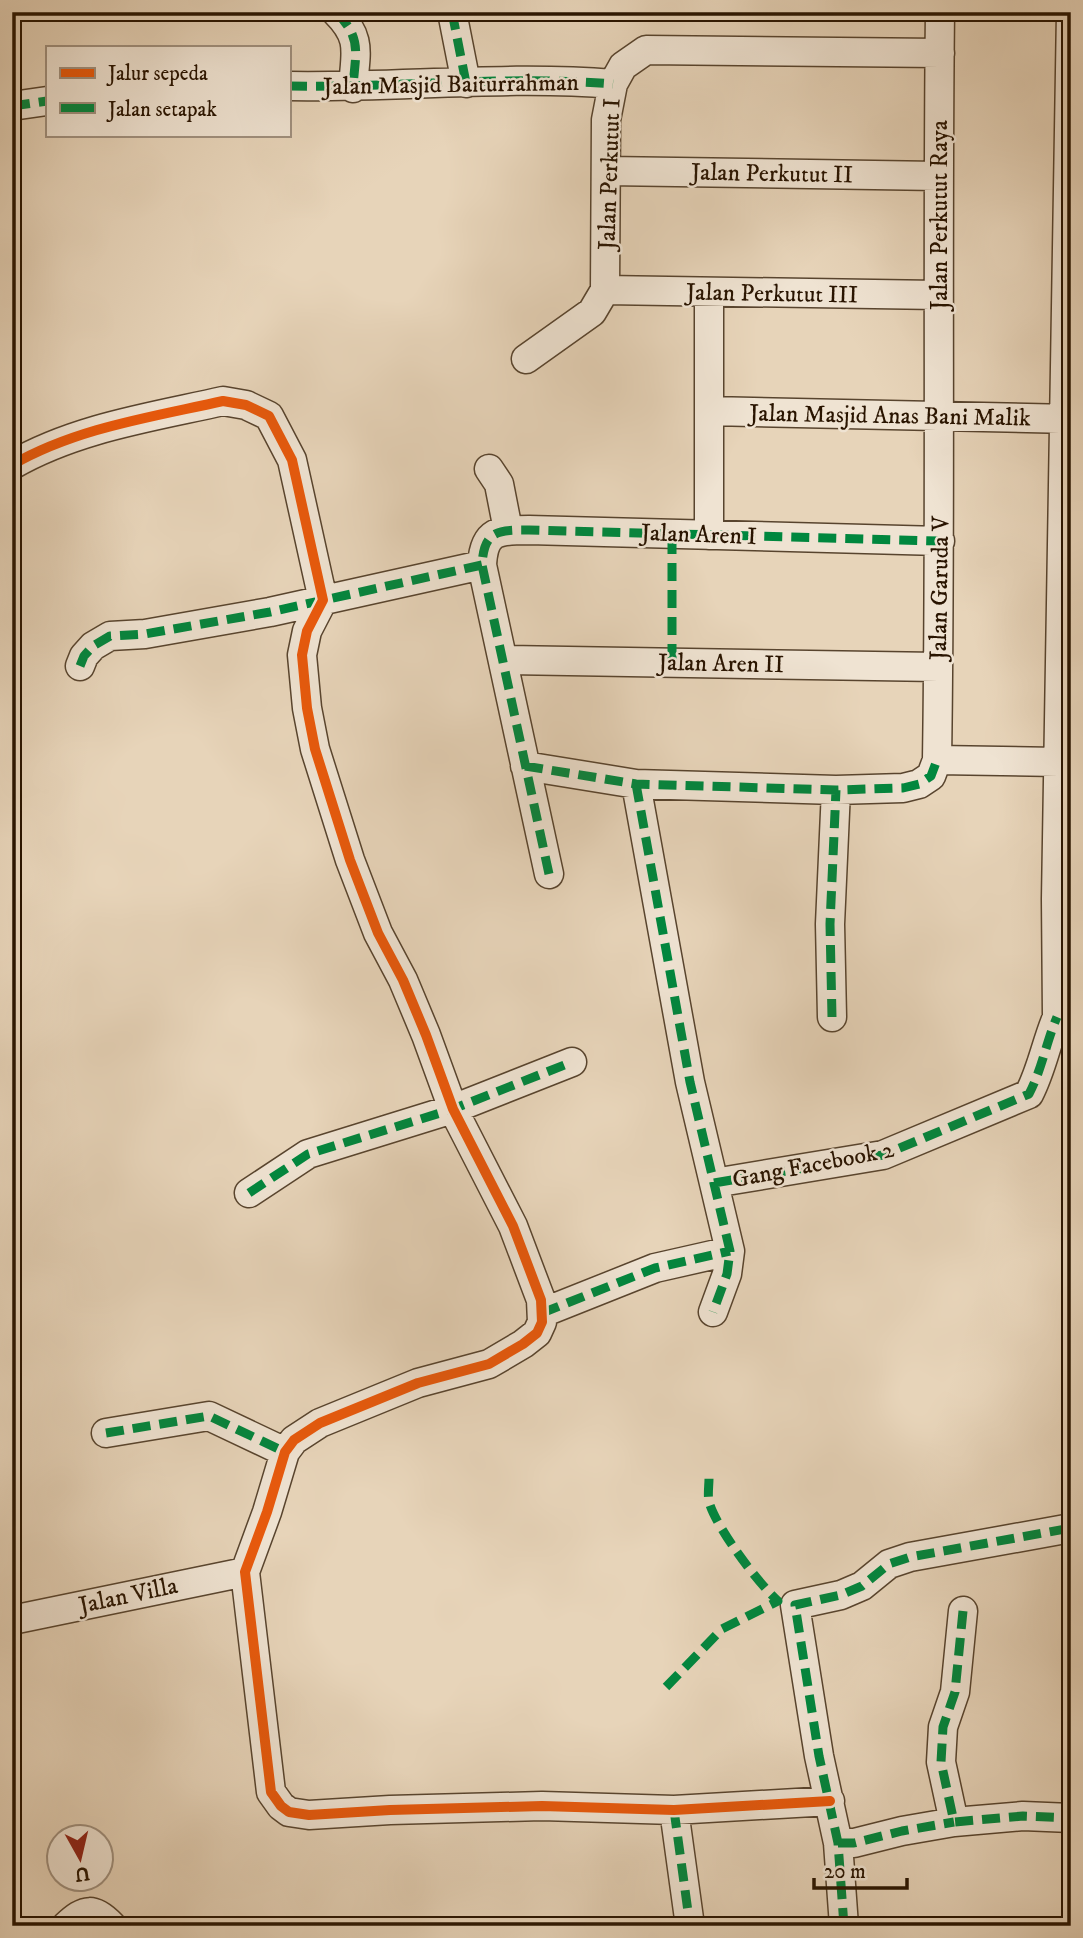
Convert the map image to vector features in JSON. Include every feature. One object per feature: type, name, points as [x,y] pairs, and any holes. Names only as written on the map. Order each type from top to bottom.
[{"type":"street","points":[[336,12],[350,26],[356,42],[353,88]]},
{"type":"street","points":[[452,12],[466,83]]},
{"type":"street","name":"Jalan Perkutut Raya","points":[[940,12],[940,417]]},
{"type":"street","points":[[1064,1022],[1058,762],[1067,419],[1071,12]]},
{"type":"street","name":"Jalan Perkutut I","points":[[605,290],[606,120],[613,84],[623,66],[646,50],[940,53]]},
{"type":"street","name":"Jalan Masjid Baiturrahman","points":[[290,86],[353,88],[575,81],[613,84]]},
{"type":"street","points":[[12,106],[46,102]]},
{"type":"street","name":"Jalan Perkutut II","points":[[607,171],[938,176]]},
{"type":"street","points":[[526,359],[592,312],[605,290]]},
{"type":"street","name":"Jalan Perkutut III","points":[[605,290],[938,295]]},
{"type":"street","points":[[709,292],[709,534]]},
{"type":"street","points":[[12,465],[33,453],[85,434],[223,401],[246,405],[269,416],[292,460],[323,600],[307,631],[302,655],[306,708],[315,749],[350,860],[378,933],[403,980],[453,1109],[513,1226],[541,1300],[542,1322],[537,1332],[523,1344],[489,1364],[418,1383],[320,1423],[294,1440],[285,1451],[267,1513],[244,1572],[271,1792],[289,1812],[309,1815],[542,1806],[674,1810],[830,1801]]},
{"type":"street","name":"Jalan Masjid Anas Bani Malik","points":[[709,411],[1067,419]]},
{"type":"street","name":"Jalan Garuda V","points":[[937,760],[940,417]]},
{"type":"street","points":[[489,469],[499,484],[508,530],[490,537],[483,547],[482,565],[550,874]]},
{"type":"street","name":"Jalan Aren I","points":[[508,530],[940,541]]},
{"type":"street","points":[[80,666],[93,646],[110,636],[145,634],[270,612],[482,565]]},
{"type":"street","name":"Jalan Aren II","points":[[503,660],[938,667]]},
{"type":"street","points":[[525,766],[636,784],[836,790],[903,788],[919,784],[931,776],[937,760],[1058,762]]},
{"type":"street","points":[[636,784],[690,1082],[730,1251],[727,1274],[713,1312]]},
{"type":"street","points":[[832,1017],[830,924],[836,790]]},
{"type":"street","name":"Gang Facebook 2","points":[[713,1183],[883,1155],[1029,1094],[1041,1071],[1046,1043],[1064,1022]]},
{"type":"street","points":[[249,1193],[308,1154],[453,1109],[572,1062]]},
{"type":"street","points":[[542,1313],[655,1268],[730,1251]]},
{"type":"street","points":[[106,1433],[209,1416],[285,1451]]},
{"type":"street","points":[[844,1926],[838,1843],[819,1756],[795,1605],[841,1595],[862,1586],[889,1564],[910,1557],[1071,1528]]},
{"type":"street","name":"Jalan Villa","points":[[12,1620],[244,1572]]},
{"type":"street","points":[[954,1822],[941,1762],[943,1727],[956,1692],[963,1611]]},
{"type":"street","points":[[674,1810],[690,1926]]},
{"type":"street","points":[[838,1843],[854,1843],[902,1830],[954,1822],[1023,1815],[1071,1818]]},
{"type":"street","points":[[66,1926],[79,1914],[92,1911],[103,1916],[112,1926]]},
{"type":"marked path","points":[[336,12],[354,39],[356,56],[353,88]]},
{"type":"marked path","points":[[452,12],[466,83]]},
{"type":"marked path","points":[[290,86],[491,81],[613,84]]},
{"type":"marked path","points":[[12,106],[46,101]]},
{"type":"marked path","points":[[549,874],[482,565],[486,545],[495,534],[529,530],[940,541]]},
{"type":"marked path","points":[[672,533],[672,662]]},
{"type":"marked path","points":[[80,666],[93,646],[110,636],[145,634],[270,612],[482,565]]},
{"type":"marked path","points":[[525,766],[636,784],[836,790],[903,788],[919,784],[931,776],[937,760]]},
{"type":"marked path","points":[[636,784],[690,1082],[730,1251],[727,1274],[713,1312]]},
{"type":"marked path","points":[[832,1017],[830,924],[836,790]]},
{"type":"marked path","points":[[714,1183],[883,1155],[1029,1094],[1057,1017]]},
{"type":"marked path","points":[[249,1193],[308,1154],[453,1109],[572,1062]]},
{"type":"marked path","points":[[542,1313],[655,1268],[730,1251]]},
{"type":"marked path","points":[[106,1433],[209,1416],[285,1452]]},
{"type":"marked path","points":[[666,1687],[722,1629],[778,1601],[750,1570],[715,1516],[709,1502],[709,1478]]},
{"type":"marked path","points":[[844,1926],[838,1843],[819,1756],[795,1605],[841,1595],[862,1586],[889,1564],[910,1557],[1071,1528]]},
{"type":"marked path","points":[[963,1611],[955,1692],[943,1727],[941,1762],[954,1822],[1023,1816],[1071,1818]]},
{"type":"marked path","points":[[674,1810],[690,1926]]},
{"type":"marked path","points":[[838,1843],[854,1843],[954,1822]]},
{"type":"cycle path","points":[[12,465],[37,452],[88,433],[223,401],[246,405],[269,416],[292,460],[323,600],[307,631],[302,655],[307,708],[315,749],[350,860],[378,933],[403,980],[453,1109],[513,1226],[541,1300],[542,1322],[537,1333],[523,1344],[489,1364],[418,1383],[320,1423],[294,1440],[285,1452],[245,1572],[271,1792],[289,1812],[309,1815],[542,1806],[674,1810],[830,1801]]}]
